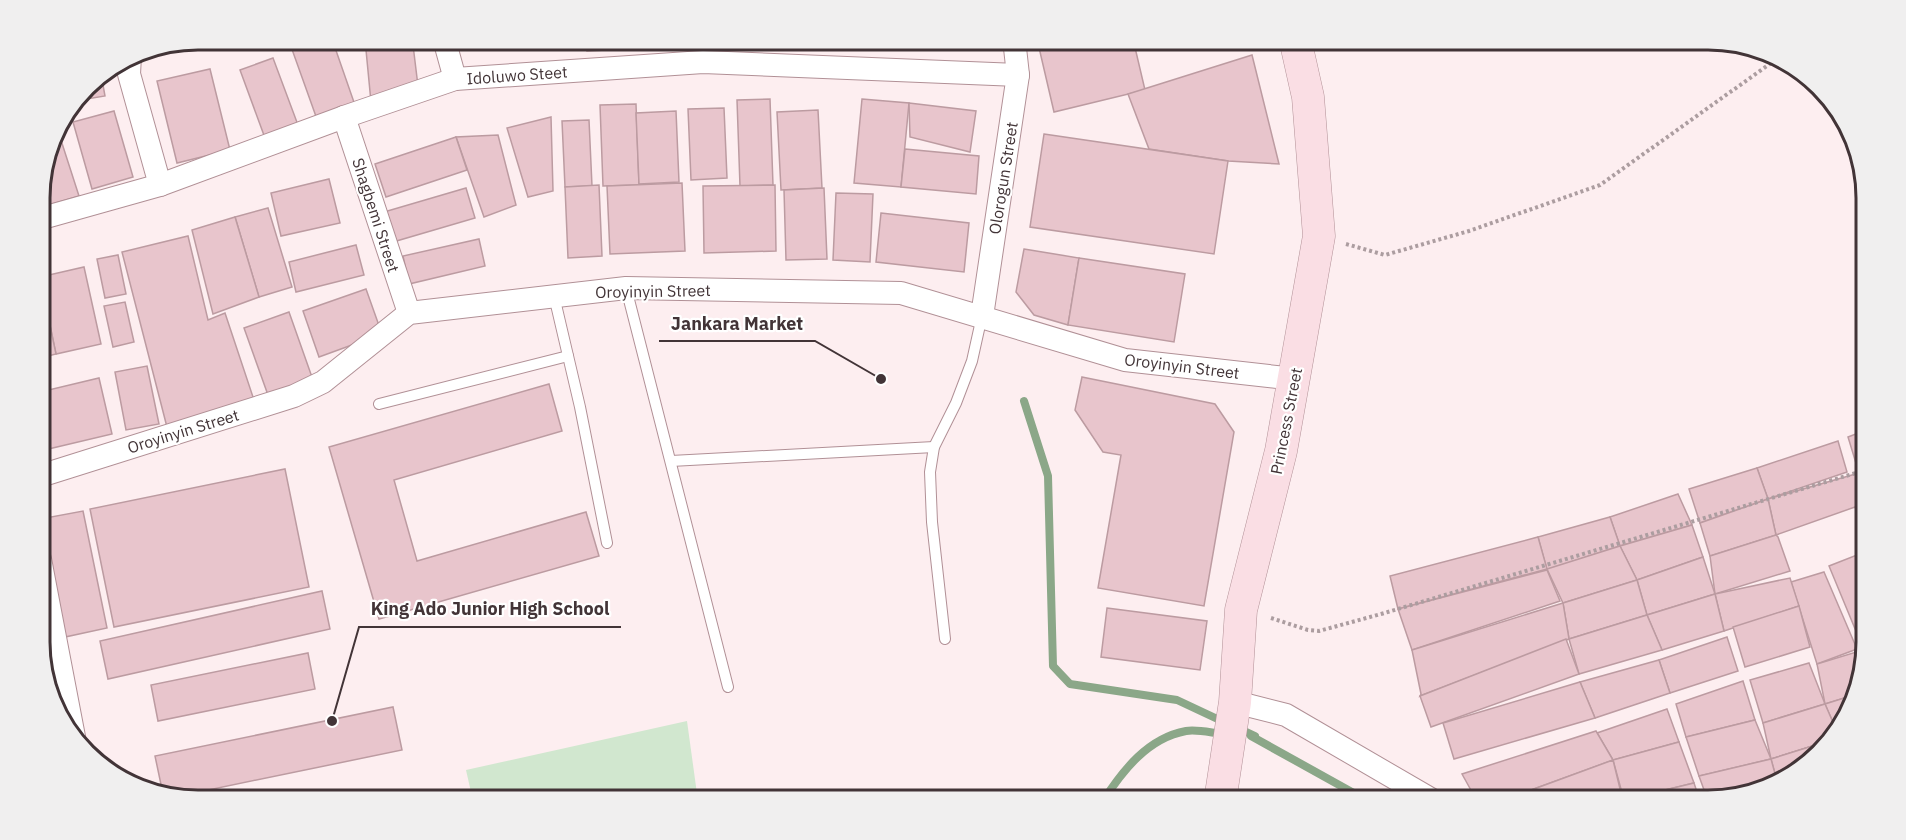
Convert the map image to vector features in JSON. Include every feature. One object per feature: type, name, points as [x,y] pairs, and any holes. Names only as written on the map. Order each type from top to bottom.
[{"type":"street","points":[[447,50],[455,79]]},
{"type":"street","name":"Olorogun Street","points":[[982,316],[1018,75],[1015,50]]},
{"type":"street","name":"Princess Street","points":[[1221,790],[1235,702],[1241,609],[1281,451],[1319,236],[1308,97],[1297,50]]},
{"type":"street","name":"Idoluwo Steet","points":[[50,216],[160,184],[455,79],[703,62],[1018,75]]},
{"type":"street","points":[[129,66],[129,74],[160,184]]},
{"type":"street","name":"Shagbemi Street","points":[[344,117],[409,313]]},
{"type":"street","name":"Oroyinyin Street","points":[[50,473],[294,396],[323,382],[409,313],[626,288],[901,293],[1125,360],[1295,379]]},
{"type":"street","points":[[50,611],[70,718]]},
{"type":"street","points":[[1235,702],[1286,715],[1415,790]]},
{"type":"lane","points":[[626,288],[728,687]]},
{"type":"lane","points":[[554,296],[607,543]]},
{"type":"lane","points":[[945,639],[932,522],[930,472],[934,447],[944,429],[972,361],[982,316]]},
{"type":"lane","points":[[379,404],[568,356]]},
{"type":"lane","points":[[670,461],[934,447]]},
{"type":"path","points":[[1319,236],[1385,255],[1468,231],[1600,184],[1770,63]]},
{"type":"path","points":[[1241,609],[1308,630],[1319,631],[1856,473]]},
{"type":"green space","points":[[687,721],[696,790],[471,790],[466,770]]},
{"type":"building","points":[[292,50],[336,50],[356,108],[318,122]]},
{"type":"building","points":[[366,50],[414,50],[418,86],[371,102]]},
{"type":"building","points":[[1040,50],[1136,50],[1145,90],[1054,112]]},
{"type":"building","points":[[1252,55],[1279,164],[1228,161],[1149,149],[1128,94]]},
{"type":"building","points":[[273,58],[298,125],[265,138],[240,70]]},
{"type":"building","points":[[210,69],[230,150],[177,163],[157,81]]},
{"type":"building","points":[[103,84],[105,96],[87,99]]},
{"type":"building","points":[[770,99],[773,185],[740,186],[737,100]]},
{"type":"building","points":[[862,99],[909,103],[901,187],[854,183]]},
{"type":"building","points":[[909,103],[976,111],[970,152],[910,137]]},
{"type":"building","points":[[636,104],[639,185],[603,186],[600,105]]},
{"type":"building","points":[[724,108],[727,178],[691,180],[688,109]]},
{"type":"building","points":[[818,110],[822,188],[781,190],[777,112]]},
{"type":"building","points":[[114,111],[133,177],[92,189],[73,122]]},
{"type":"building","points":[[676,111],[679,182],[639,184],[636,113]]},
{"type":"building","points":[[551,117],[553,191],[528,197],[507,128]]},
{"type":"building","points":[[589,120],[592,186],[565,187],[562,121]]},
{"type":"building","points":[[1044,134],[1228,161],[1214,254],[1030,227]]},
{"type":"building","points":[[498,135],[516,205],[484,217],[456,137]]},
{"type":"building","points":[[456,137],[467,170],[386,197],[375,164]]},
{"type":"building","points":[[61,141],[79,196],[50,205],[51,178]]},
{"type":"building","points":[[905,149],[979,156],[976,194],[901,187]]},
{"type":"building","points":[[329,179],[340,223],[281,236],[271,193]]},
{"type":"building","points":[[682,183],[685,251],[610,254],[607,186]]},
{"type":"building","points":[[599,185],[602,256],[568,258],[565,187]]},
{"type":"building","points":[[775,185],[776,251],[704,253],[703,186]]},
{"type":"building","points":[[466,188],[475,218],[393,242],[384,212]]},
{"type":"building","points":[[824,188],[827,259],[786,260],[784,190]]},
{"type":"building","points":[[836,193],[873,194],[870,262],[833,260]]},
{"type":"building","points":[[268,208],[292,287],[259,297],[235,217]]},
{"type":"building","points":[[881,213],[969,223],[964,272],[876,262]]},
{"type":"building","points":[[235,217],[259,297],[213,314],[192,230]]},
{"type":"building","points":[[188,236],[208,320],[225,313],[256,406],[168,431],[122,252]]},
{"type":"building","points":[[479,239],[485,266],[409,284],[403,256]]},
{"type":"building","points":[[356,245],[364,275],[296,292],[289,262]]},
{"type":"building","points":[[1024,249],[1079,258],[1068,325],[1034,315],[1016,292]]},
{"type":"building","points":[[118,255],[126,294],[105,298],[97,259]]},
{"type":"building","points":[[1079,258],[1185,274],[1174,342],[1068,325]]},
{"type":"building","points":[[84,267],[101,344],[56,354],[50,325],[50,275]]},
{"type":"building","points":[[366,289],[382,334],[319,357],[303,311]]},
{"type":"building","points":[[125,302],[134,342],[113,347],[104,306]]},
{"type":"building","points":[[289,312],[313,380],[268,395],[244,328]]},
{"type":"building","points":[[50,326],[56,354],[50,356]]},
{"type":"building","points":[[147,366],[159,424],[126,430],[115,372]]},
{"type":"building","points":[[1082,377],[1215,404],[1234,432],[1204,606],[1098,588],[1121,455],[1103,452],[1075,410]]},
{"type":"building","points":[[99,378],[112,434],[50,449],[50,390]]},
{"type":"building","points":[[549,384],[562,431],[394,480],[417,561],[586,512],[599,556],[379,619],[329,447]]},
{"type":"building","points":[[1856,434],[1856,463],[1848,437]]},
{"type":"building","points":[[1838,441],[1847,472],[1768,499],[1757,468]]},
{"type":"building","points":[[1757,468],[1768,499],[1700,523],[1689,489]]},
{"type":"building","points":[[285,469],[309,587],[114,627],[90,509]]},
{"type":"building","points":[[1856,474],[1856,510],[1855,507],[1776,535],[1768,499]]},
{"type":"building","points":[[1678,494],[1692,525],[1620,546],[1610,517]]},
{"type":"building","points":[[1768,499],[1776,535],[1710,556],[1700,523]]},
{"type":"building","points":[[83,511],[107,628],[65,637],[50,566],[50,517]]},
{"type":"building","points":[[1610,517],[1620,546],[1547,570],[1538,537]]},
{"type":"building","points":[[1692,525],[1703,557],[1637,580],[1620,546]]},
{"type":"building","points":[[1776,535],[1790,571],[1715,594],[1710,556]]},
{"type":"building","points":[[1538,537],[1547,569],[1398,609],[1390,576]]},
{"type":"building","points":[[1620,546],[1637,580],[1563,603],[1547,569]]},
{"type":"building","points":[[1856,555],[1856,631],[1829,566]]},
{"type":"building","points":[[1703,557],[1715,594],[1647,615],[1637,580]]},
{"type":"building","points":[[1547,570],[1560,601],[1412,650],[1398,609]]},
{"type":"building","points":[[1824,572],[1856,650],[1817,664],[1791,582]]},
{"type":"building","points":[[1790,578],[1799,606],[1724,631],[1715,594]]},
{"type":"building","points":[[1637,580],[1647,615],[1569,639],[1563,603]]},
{"type":"building","points":[[322,591],[330,629],[108,679],[100,641]]},
{"type":"building","points":[[1715,594],[1724,631],[1662,650],[1647,615]]},
{"type":"building","points":[[1563,603],[1569,639],[1420,696],[1412,650]]},
{"type":"building","points":[[1799,606],[1810,647],[1745,667],[1733,627]]},
{"type":"building","points":[[1107,608],[1207,621],[1200,670],[1101,657]]},
{"type":"building","points":[[1647,615],[1662,650],[1579,674],[1569,639]]},
{"type":"building","points":[[1727,637],[1738,671],[1670,693],[1659,660]]},
{"type":"building","points":[[1566,639],[1579,674],[1431,727],[1420,696]]},
{"type":"building","points":[[1855,652],[1854,671],[1846,698],[1825,704],[1817,664]]},
{"type":"building","points":[[308,653],[315,689],[158,721],[151,685]]},
{"type":"building","points":[[1659,660],[1670,693],[1595,718],[1580,682]]},
{"type":"building","points":[[1809,663],[1825,704],[1763,723],[1750,680]]},
{"type":"building","points":[[1743,681],[1755,720],[1686,737],[1676,704]]},
{"type":"building","points":[[1580,682],[1595,718],[1454,759],[1443,723]]},
{"type":"building","points":[[1846,698],[1833,723],[1825,704]]},
{"type":"building","points":[[1825,704],[1833,723],[1815,745],[1771,759],[1763,723]]},
{"type":"building","points":[[393,707],[402,750],[208,790],[161,786],[155,756]]},
{"type":"building","points":[[1667,709],[1679,742],[1613,760],[1597,733]]},
{"type":"building","points":[[1755,720],[1771,759],[1699,776],[1686,737]]},
{"type":"building","points":[[1596,731],[1613,760],[1531,790],[1471,790],[1462,774]]},
{"type":"building","points":[[1679,742],[1694,783],[1665,790],[1621,790],[1613,760]]},
{"type":"building","points":[[1815,745],[1791,766],[1775,774],[1771,759]]},
{"type":"building","points":[[1815,745],[1791,766],[1775,774],[1771,759]]},
{"type":"building","points":[[1771,759],[1775,774],[1756,783],[1718,790],[1704,790],[1699,776]]},
{"type":"building","points":[[1613,760],[1620,790],[1531,790]]},
{"type":"building","points":[[1694,783],[1696,790],[1665,790]]},
{"type":"waterway","points":[[1024,401],[1048,476],[1053,666],[1070,684],[1177,700],[1226,723]]},
{"type":"waterway","points":[[1238,728],[1255,736]]},
{"type":"waterway","points":[[1111,790],[1128,767],[1148,748],[1172,735],[1186,731],[1223,734]]},
{"type":"waterway","points":[[1251,736],[1348,790]]},
{"type":"place","name":"Jankara Market","points":[[881,379]]},
{"type":"place","name":"King Ado Junior High School","points":[[332,721]]}]
